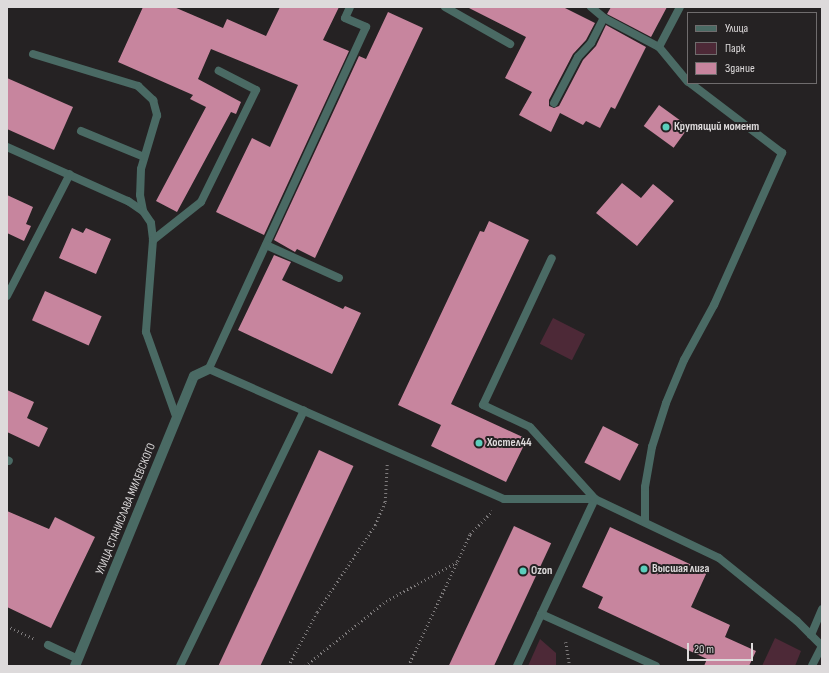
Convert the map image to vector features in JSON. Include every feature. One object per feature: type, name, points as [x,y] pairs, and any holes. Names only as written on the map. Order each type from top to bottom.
[{"type":"street","name":"УЛИЦА СТАНИСЛАВА МИЛЕВСКОГО","points":[[77,662],[194,376],[209,368]]},
{"type":"lane","points":[[350,7],[345,18],[366,27],[209,368],[504,499],[595,499]]},
{"type":"lane","points":[[445,7],[510,44]]},
{"type":"lane","points":[[659,47],[680,7]]},
{"type":"lane","points":[[596,8],[604,18],[659,47],[687,80]]},
{"type":"lane","points":[[554,103],[578,57],[591,43],[604,18]]},
{"type":"lane","points":[[34,54],[138,86],[153,100],[157,115],[144,157],[141,175],[143,211]]},
{"type":"lane","points":[[152,240],[202,202],[256,90],[219,71]]},
{"type":"lane","points":[[645,522],[645,487],[650,453],[666,403],[684,360],[714,305],[782,153],[692,84]]},
{"type":"lane","points":[[81,131],[144,157]]},
{"type":"lane","points":[[7,147],[128,201],[143,211],[151,223],[152,240],[146,332],[177,419]]},
{"type":"lane","points":[[7,296],[70,174]]},
{"type":"lane","points":[[266,245],[338,278]]},
{"type":"lane","points":[[552,258],[483,405],[530,427],[595,499],[719,558],[822,646],[812,666]]},
{"type":"lane","points":[[180,666],[304,411]]},
{"type":"lane","points":[[517,666],[595,499]]},
{"type":"lane","points":[[810,635],[822,610]]},
{"type":"lane","points":[[541,614],[656,666]]},
{"type":"lane","points":[[48,645],[77,662]]},
{"type":"path","points":[[288,666],[317,612],[378,520],[385,502],[388,447]]},
{"type":"path","points":[[408,666],[470,534],[504,499]]},
{"type":"path","points":[[305,666],[386,601],[457,561]]},
{"type":"path","points":[[562,624],[570,666]]},
{"type":"path","points":[[7,626],[48,645]]},
{"type":"green space","points":[[553,318],[585,334],[572,360],[540,344]]},
{"type":"green space","points":[[775,638],[801,651],[795,666],[762,666]]},
{"type":"green space","points":[[540,639],[556,653],[556,666],[528,666]]},
{"type":"building","points":[[143,7],[174,7],[223,28],[227,19],[266,36],[280,7],[339,7],[323,40],[349,51],[264,235],[216,212],[252,138],[270,147],[298,85],[211,49],[198,79],[241,102],[236,114],[231,112],[177,212],[156,201],[206,107],[190,99],[193,95],[118,62]]},
{"type":"building","points":[[467,7],[563,7],[595,23],[586,40],[573,54],[549,100],[549,106],[554,108],[559,106],[583,60],[596,46],[606,25],[646,47],[615,109],[611,107],[600,128],[586,121],[583,125],[560,113],[551,132],[519,115],[532,92],[505,78],[526,37]]},
{"type":"building","points":[[611,7],[667,7],[651,37],[607,14]]},
{"type":"building","points":[[388,12],[423,28],[315,258],[297,249],[295,252],[274,240],[359,56],[366,59]]},
{"type":"building","points":[[7,78],[73,107],[54,150],[7,129]]},
{"type":"building","name":"Крутящий момент","points":[[659,105],[689,127],[674,148],[644,126]]},
{"type":"building","points":[[622,183],[641,198],[653,184],[674,201],[637,246],[596,213]]},
{"type":"building","points":[[7,195],[33,207],[26,224],[31,226],[24,241],[7,233]]},
{"type":"building","points":[[489,221],[529,240],[451,404],[527,439],[506,482],[431,446],[441,425],[398,405],[480,231],[484,232]]},
{"type":"building","points":[[72,228],[83,233],[86,228],[111,239],[96,274],[59,258]]},
{"type":"building","points":[[274,255],[291,262],[282,280],[343,309],[345,306],[361,313],[332,374],[238,330]]},
{"type":"building","points":[[45,291],[102,316],[89,345],[32,320]]},
{"type":"building","points":[[7,390],[34,402],[27,418],[48,428],[39,447],[7,432]]},
{"type":"building","points":[[603,426],[639,444],[620,481],[584,463]]},
{"type":"building","points":[[319,450],[353,466],[260,666],[218,666]]},
{"type":"building","points":[[7,511],[49,529],[55,517],[95,537],[51,628],[7,607]]},
{"type":"building","points":[[514,526],[551,543],[494,666],[449,666]]},
{"type":"building","points":[[610,527],[707,572],[691,607],[730,625],[725,637],[756,651],[749,666],[704,666],[707,659],[598,608],[603,597],[582,587]]},
{"type":"place","name":"Крутящий момент","points":[[666,127]]},
{"type":"place","name":"Хостел44","points":[[479,443]]},
{"type":"place","name":"Высшая лига","points":[[644,569]]},
{"type":"place","name":"Ozon","points":[[523,571]]}]
